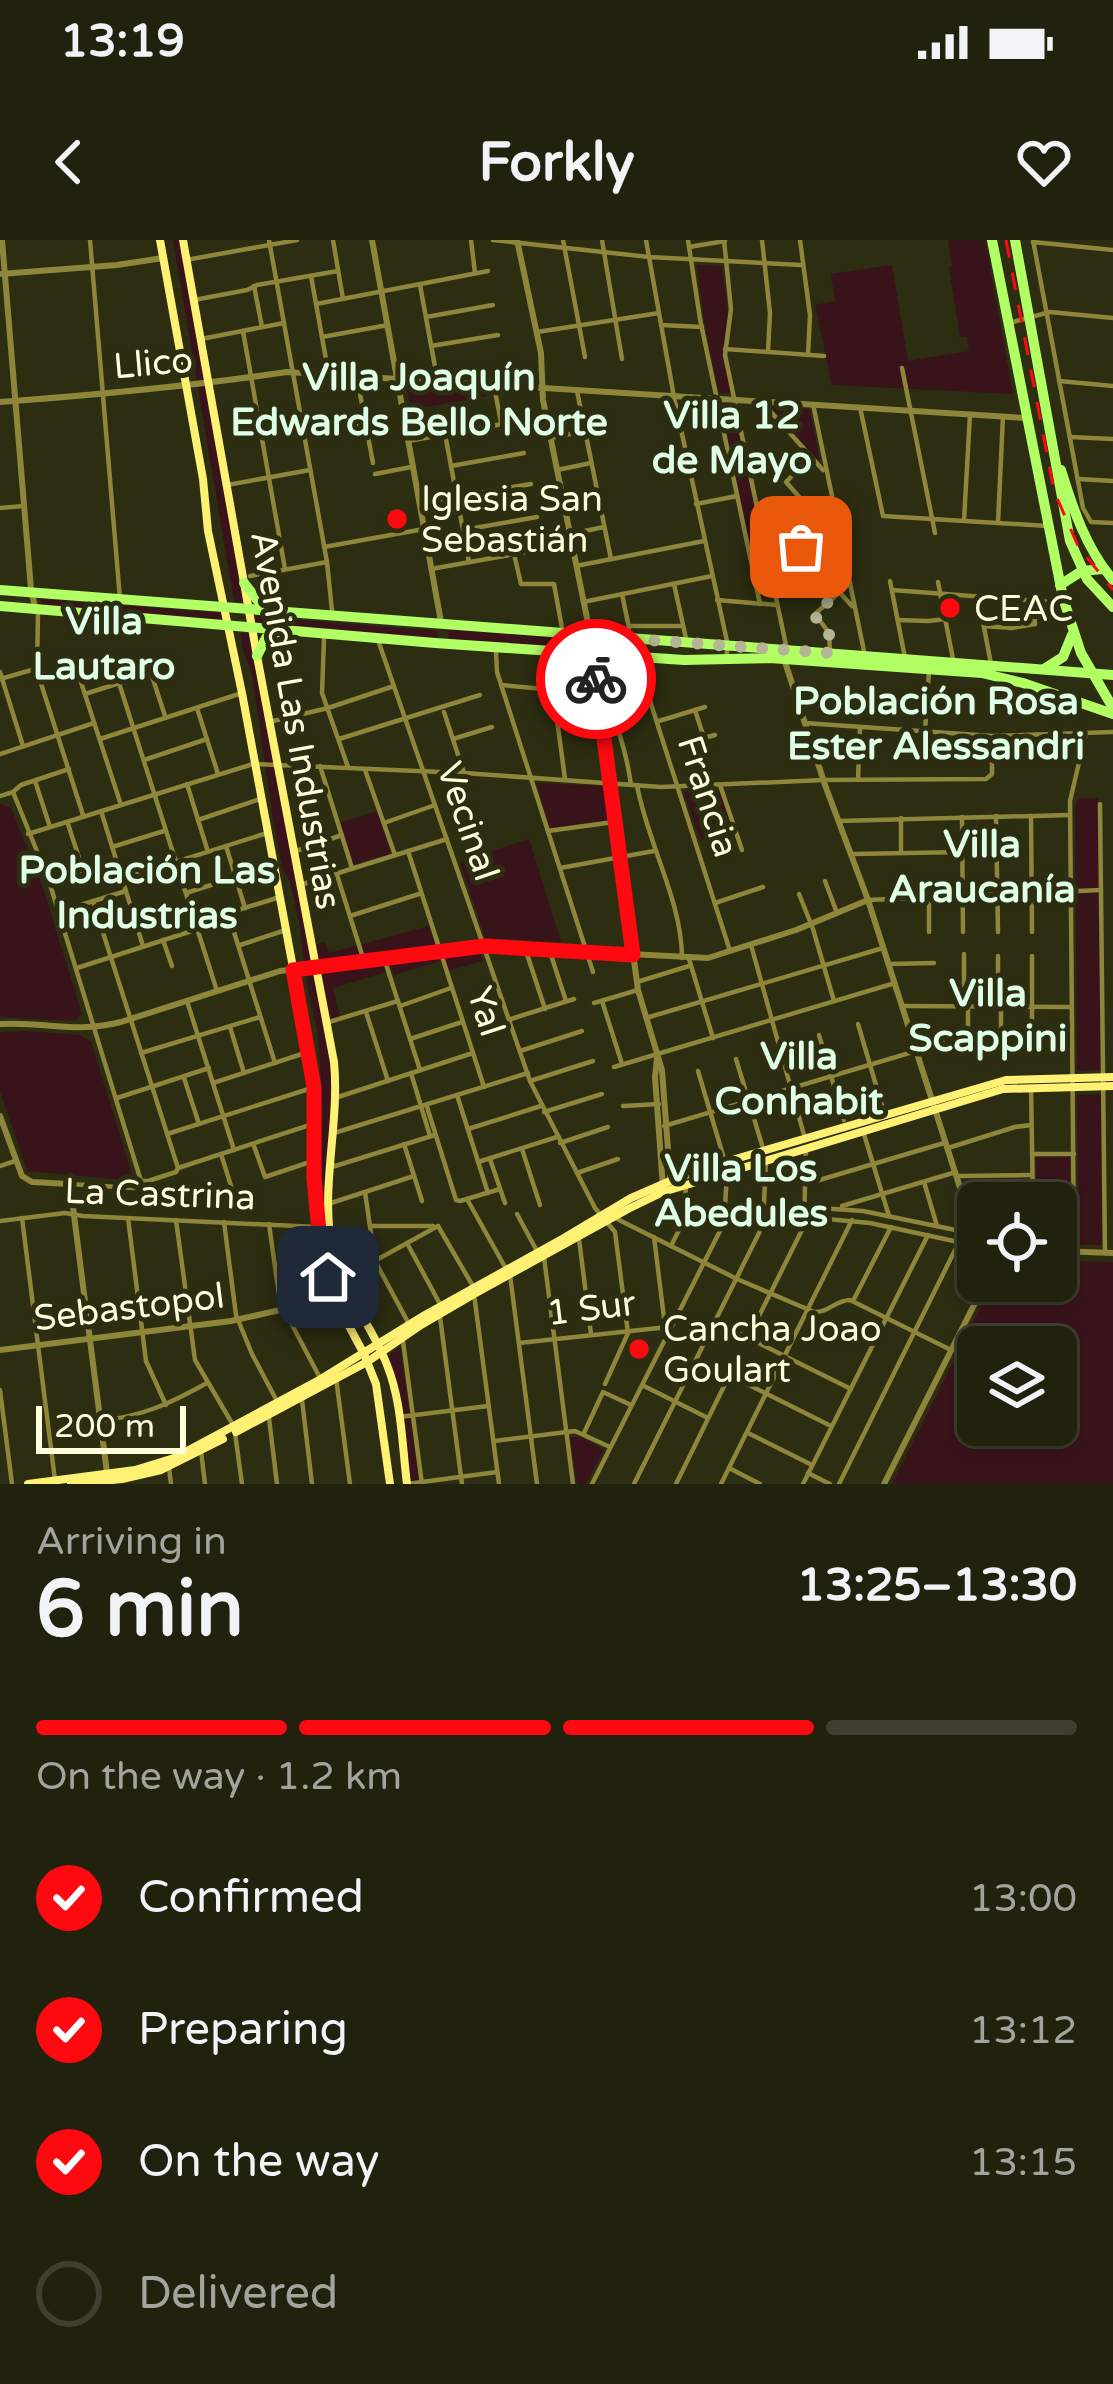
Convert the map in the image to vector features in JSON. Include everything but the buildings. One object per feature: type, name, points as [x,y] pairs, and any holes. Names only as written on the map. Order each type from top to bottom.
[{"type":"main road","name":"Avenida Las Industrias","points":[[160,240],[205,489],[207,526],[314,1087],[313,1162],[323,1259],[334,1298],[378,1393],[390,1484]]},
{"type":"main road","name":"Avenida Las Industrias","points":[[183,240],[334,1069],[328,1204],[333,1250],[342,1279],[393,1384],[407,1484]]},
{"type":"main road","points":[[992,240],[1061,591],[1073,632],[1093,674],[1108,692],[1113,711]]},
{"type":"main road","points":[[1015,240],[1073,550],[1096,591],[1113,607]]},
{"type":"main road","points":[[1041,381],[1073,507],[1113,580]]},
{"type":"main road","points":[[1061,591],[1082,571],[1108,568]]},
{"type":"main road","points":[[247,579],[258,601],[275,612]]},
{"type":"main road","points":[[0,590],[590,636],[630,633],[997,676],[1113,711]]},
{"type":"main road","points":[[0,606],[691,660],[726,646]]},
{"type":"main road","points":[[435,643],[442,625]]},
{"type":"main road","points":[[256,656],[266,638],[278,631]]},
{"type":"main road","points":[[1044,669],[1063,657],[1073,632]]},
{"type":"main road","points":[[785,654],[830,653],[1113,675]]},
{"type":"main road","points":[[667,1187],[686,1185],[726,1167],[766,1160],[806,1143],[863,1131],[1012,1079],[1108,1082]]},
{"type":"main road","points":[[71,1484],[109,1479],[165,1462],[268,1414],[336,1378],[409,1324],[667,1187],[934,1106],[999,1090],[1073,1082]]},
{"type":"main road","points":[[541,1254],[606,1218]]},
{"type":"main road","points":[[379,1348],[440,1310]]},
{"type":"main road","points":[[28,1484],[135,1480],[169,1468],[278,1402],[365,1358]]},
{"type":"street","points":[[2,240],[32,592],[38,612],[37,668],[84,817]]},
{"type":"street","points":[[90,240],[120,600]]},
{"type":"street","points":[[231,240],[233,251]]},
{"type":"street","points":[[186,260],[297,240]]},
{"type":"street","points":[[333,240],[344,299]]},
{"type":"street","points":[[372,240],[442,625]]},
{"type":"street","points":[[471,240],[475,273]]},
{"type":"street","points":[[493,240],[564,243],[649,257],[801,265]]},
{"type":"street","points":[[602,240],[622,359]]},
{"type":"street","points":[[646,240],[726,646]]},
{"type":"street","points":[[760,604],[688,243],[725,240],[730,312],[725,349],[785,654],[960,1182]]},
{"type":"street","points":[[762,240],[770,313],[768,352]]},
{"type":"street","points":[[800,240],[810,315],[808,355]]},
{"type":"street","points":[[517,241],[590,636],[638,986],[658,1054],[655,1077],[667,1187]]},
{"type":"street","points":[[1113,250],[1033,241],[1088,519],[1113,523]]},
{"type":"street","points":[[270,242],[327,562],[332,617]]},
{"type":"street","points":[[564,243],[585,357]]},
{"type":"street","points":[[3,274],[164,257]]},
{"type":"street","points":[[194,300],[338,271]]},
{"type":"street","points":[[316,304],[488,271]]},
{"type":"street","points":[[311,276],[329,376]]},
{"type":"street","points":[[420,285],[438,383]]},
{"type":"street","points":[[254,286],[262,327]]},
{"type":"street","points":[[426,317],[494,305]]},
{"type":"street","points":[[537,332],[659,313]]},
{"type":"street","points":[[1008,326],[1046,313],[1113,318]]},
{"type":"street","points":[[201,339],[284,323]]},
{"type":"street","points":[[322,337],[388,325]]},
{"type":"street","points":[[661,325],[702,327]]},
{"type":"street","points":[[243,331],[285,569]]},
{"type":"street","points":[[431,346],[498,335]]},
{"type":"street","points":[[725,349],[824,356]]},
{"type":"street","points":[[902,368],[934,532]]},
{"type":"street","name":"Llico","points":[[0,403],[293,373],[1028,418]]},
{"type":"street","points":[[357,378],[373,463]]},
{"type":"street","points":[[1059,381],[1113,386]]},
{"type":"street","points":[[494,386],[501,424]]},
{"type":"street","points":[[577,391],[610,560]]},
{"type":"street","points":[[761,401],[826,474]]},
{"type":"street","points":[[813,404],[865,656]]},
{"type":"street","points":[[860,407],[882,515],[1048,526]]},
{"type":"street","points":[[964,521],[970,414]]},
{"type":"street","points":[[998,523],[1004,416]]},
{"type":"street","points":[[408,441],[519,421]]},
{"type":"street","points":[[304,434],[365,422]]},
{"type":"street","points":[[550,437],[585,431]]},
{"type":"street","points":[[446,434],[469,562]]},
{"type":"street","points":[[1070,436],[1113,440]]},
{"type":"street","points":[[451,466],[524,453]]},
{"type":"street","points":[[811,457],[786,482],[842,545]]},
{"type":"street","points":[[557,470],[591,463]]},
{"type":"street","points":[[375,474],[413,467]]},
{"type":"street","points":[[227,485],[310,470]]},
{"type":"street","points":[[1078,479],[1113,481]]},
{"type":"street","points":[[419,503],[531,484]]},
{"type":"street","points":[[563,502],[598,494]]},
{"type":"street","points":[[697,504],[737,496]]},
{"type":"street","points":[[0,508],[24,506]]},
{"type":"street","points":[[463,530],[537,517]]},
{"type":"street","points":[[825,526],[800,549],[856,610]]},
{"type":"street","points":[[570,534],[604,527]]},
{"type":"street","points":[[324,547],[424,529]]},
{"type":"street","points":[[576,566],[704,541]]},
{"type":"street","points":[[431,569],[543,549]]},
{"type":"street","points":[[514,554],[521,584],[550,582],[555,586],[563,634]]},
{"type":"street","points":[[247,579],[327,562]]},
{"type":"street","points":[[583,602],[712,576]]},
{"type":"street","points":[[890,581],[906,658]]},
{"type":"street","points":[[938,582],[954,662]]},
{"type":"street","points":[[830,653],[829,633],[814,615],[850,583]]},
{"type":"street","points":[[674,584],[687,643]]},
{"type":"street","points":[[892,590],[1055,602],[1061,591]]},
{"type":"street","points":[[622,594],[630,633],[683,626]]},
{"type":"street","points":[[978,596],[991,664]]},
{"type":"street","points":[[717,600],[777,605]]},
{"type":"street","points":[[984,626],[1035,624],[1039,601]]},
{"type":"street","points":[[898,620],[945,619]]},
{"type":"street","name":"Vecinal","points":[[378,638],[529,1077],[577,1173],[615,1232],[628,1330]]},
{"type":"street","points":[[324,639],[322,693],[348,767]]},
{"type":"street","points":[[496,647],[501,685],[593,972]]},
{"type":"street","name":"Francia","points":[[642,657],[643,679],[730,951]]},
{"type":"street","points":[[23,746],[9,714],[1,676],[37,668]]},
{"type":"street","points":[[925,731],[929,669]]},
{"type":"street","points":[[40,680],[77,670],[122,805]]},
{"type":"street","points":[[85,694],[151,673],[166,718]]},
{"type":"street","points":[[119,683],[218,991]]},
{"type":"street","points":[[501,685],[598,692],[606,700],[713,1038]]},
{"type":"street","points":[[269,722],[394,686]]},
{"type":"street","points":[[553,689],[565,779]]},
{"type":"street","points":[[100,739],[242,693]]},
{"type":"street","points":[[339,740],[481,695]]},
{"type":"street","points":[[657,722],[705,706]]},
{"type":"street","points":[[197,708],[218,774]]},
{"type":"street","points":[[695,710],[704,738]]},
{"type":"street","points":[[444,712],[464,773]]},
{"type":"street","points":[[0,754],[94,723]]},
{"type":"street","points":[[805,723],[992,736],[1113,732]]},
{"type":"street","points":[[453,740],[492,727]]},
{"type":"street","points":[[858,780],[860,727]]},
{"type":"street","points":[[1074,1182],[1070,815],[1086,733]]},
{"type":"street","points":[[693,741],[715,735]]},
{"type":"street","points":[[28,834],[253,764],[677,786],[990,778],[992,736]]},
{"type":"street","points":[[144,760],[207,739]]},
{"type":"street","points":[[320,766],[352,868]]},
{"type":"street","points":[[365,768],[394,855]]},
{"type":"street","points":[[0,796],[69,770]]},
{"type":"street","points":[[35,780],[50,827]]},
{"type":"street","points":[[187,784],[208,852]]},
{"type":"street","points":[[720,785],[742,850]]},
{"type":"street","points":[[13,792],[49,881],[141,1180]]},
{"type":"street","points":[[198,820],[260,799]]},
{"type":"street","points":[[1077,1251],[1109,1253],[1100,804]]},
{"type":"street","points":[[384,823],[435,806]]},
{"type":"street","points":[[101,811],[143,946]]},
{"type":"street","points":[[838,821],[1070,815]]},
{"type":"street","points":[[996,816],[998,932]]},
{"type":"street","points":[[1031,816],[1032,932]]},
{"type":"street","points":[[962,817],[964,932]]},
{"type":"street","points":[[901,818],[901,853]]},
{"type":"street","points":[[68,822],[83,870]]},
{"type":"street","points":[[548,831],[615,822]]},
{"type":"street","points":[[112,847],[166,830]]},
{"type":"street","points":[[122,879],[267,833]]},
{"type":"street","points":[[294,852],[342,836]]},
{"type":"street","points":[[300,885],[447,838]]},
{"type":"street","points":[[226,846],[245,908]]},
{"type":"street","name":"Yal","points":[[408,851],[484,1087]]},
{"type":"street","points":[[560,868],[655,851]]},
{"type":"street","points":[[850,854],[962,852]]},
{"type":"street","points":[[49,881],[116,859]]},
{"type":"street","points":[[336,873],[364,961]]},
{"type":"street","points":[[186,893],[236,877]]},
{"type":"street","points":[[826,881],[837,913]]},
{"type":"street","points":[[715,903],[763,887]]},
{"type":"street","points":[[58,912],[126,890]]},
{"type":"street","points":[[0,1024],[94,1028],[293,970],[484,946],[703,959],[810,925],[868,900],[1071,891],[1103,895]]},
{"type":"street","points":[[350,916],[421,893]]},
{"type":"street","points":[[799,894],[835,1001]]},
{"type":"street","points":[[76,968],[280,897]]},
{"type":"street","points":[[929,897],[929,932]]},
{"type":"street","points":[[93,901],[178,1168]]},
{"type":"street","points":[[228,913],[275,1063]]},
{"type":"street","points":[[238,945],[286,930]]},
{"type":"street","points":[[164,940],[172,965]]},
{"type":"street","points":[[748,1338],[803,1229],[806,1184],[806,1143],[751,944]]},
{"type":"street","points":[[525,948],[545,1009]]},
{"type":"street","points":[[646,1018],[883,948]]},
{"type":"street","points":[[549,949],[566,1002]]},
{"type":"street","points":[[964,954],[968,1040]]},
{"type":"street","points":[[998,956],[1000,1040]]},
{"type":"street","points":[[1032,956],[1032,1039]]},
{"type":"street","points":[[385,958],[420,1070]]},
{"type":"street","points":[[594,1003],[687,961]]},
{"type":"street","points":[[889,964],[934,963]]},
{"type":"street","points":[[614,1067],[895,983]]},
{"type":"street","points":[[326,1023],[451,988]]},
{"type":"street","points":[[509,1020],[574,999]]},
{"type":"street","points":[[187,1000],[235,1150]]},
{"type":"street","points":[[602,1001],[622,1064]]},
{"type":"street","points":[[902,1006],[1072,1006]]},
{"type":"street","points":[[366,1011],[388,1081]]},
{"type":"street","points":[[142,1054],[260,1016]]},
{"type":"street","points":[[410,1039],[462,1022]]},
{"type":"street","points":[[858,1024],[883,1109]]},
{"type":"street","points":[[230,1026],[244,1073]]},
{"type":"street","points":[[520,1051],[582,1030]]},
{"type":"street","points":[[819,1035],[844,1120]]},
{"type":"street","points":[[662,1126],[943,1043]]},
{"type":"street","points":[[213,1083],[308,1052]]},
{"type":"street","points":[[335,1098],[472,1054]]},
{"type":"street","points":[[736,1059],[762,1145]]},
{"type":"street","points":[[334,1133],[484,1087],[593,1061]]},
{"type":"street","points":[[117,1098],[209,1069]]},
{"type":"street","points":[[592,1484],[724,1221],[726,1167],[698,1071]]},
{"type":"street","points":[[410,1073],[457,1201],[500,1189]]},
{"type":"street","points":[[184,1076],[199,1124]]},
{"type":"street","points":[[167,1134],[314,1087]]},
{"type":"street","points":[[1030,1087],[1032,1182]]},
{"type":"street","points":[[468,1129],[602,1094]]},
{"type":"street","points":[[457,1095],[488,1193]]},
{"type":"street","points":[[622,1106],[660,1104]]},
{"type":"street","points":[[0,1116],[20,1174],[29,1181],[131,1188],[141,1180],[314,1124]]},
{"type":"street","points":[[806,1184],[1031,1125]]},
{"type":"street","points":[[478,1162],[608,1127]]},
{"type":"street","points":[[863,1131],[889,1216]]},
{"type":"street","points":[[332,1167],[433,1135]]},
{"type":"street","points":[[253,1144],[264,1177],[313,1162]]},
{"type":"street","points":[[404,1144],[422,1201]]},
{"type":"street","points":[[522,1149],[540,1205]]},
{"type":"street","points":[[1104,1153],[1113,1153]]},
{"type":"street","points":[[221,1154],[232,1190]]},
{"type":"street","points":[[1032,1154],[1074,1154]]},
{"type":"street","points":[[490,1159],[505,1203]]},
{"type":"street","points":[[577,1173],[618,1159]]},
{"type":"street","points":[[634,1484],[764,1223],[766,1160]]},
{"type":"street","points":[[0,1166],[15,1162]]},
{"type":"street","points":[[837,1208],[957,1174],[1032,1175]]},
{"type":"street","points":[[328,1204],[414,1176]]},
{"type":"street","points":[[924,1182],[937,1226]]},
{"type":"street","points":[[70,1184],[109,1479]]},
{"type":"street","points":[[671,1246],[684,1220],[686,1185]]},
{"type":"street","points":[[365,1192],[375,1261],[409,1324]]},
{"type":"street","points":[[467,1199],[508,1272],[536,1484]]},
{"type":"street","points":[[805,1207],[837,1208],[957,1229]]},
{"type":"street","name":"La Castrina","points":[[0,1221],[65,1213],[319,1227]]},
{"type":"street","points":[[517,1214],[541,1254],[573,1484]]},
{"type":"street","points":[[805,1217],[853,1220],[957,1242]]},
{"type":"street","points":[[22,1218],[55,1480]]},
{"type":"street","points":[[128,1218],[147,1365],[166,1405]]},
{"type":"street","points":[[606,1218],[808,1309],[820,1312],[842,1300],[854,1301],[951,1350]]},
{"type":"street","points":[[176,1220],[195,1360],[235,1430],[242,1484]]},
{"type":"street","points":[[721,1484],[853,1220]]},
{"type":"street","points":[[224,1222],[238,1319],[278,1402]]},
{"type":"street","points":[[269,1224],[284,1310],[321,1379]]},
{"type":"street","points":[[369,1226],[438,1226]]},
{"type":"street","points":[[342,1279],[438,1226]]},
{"type":"street","points":[[438,1226],[474,1291],[499,1484]]},
{"type":"street","points":[[854,1301],[891,1227]]},
{"type":"street","points":[[803,1484],[928,1235]]},
{"type":"street","points":[[579,1236],[591,1334]]},
{"type":"street","points":[[654,1238],[667,1327]]},
{"type":"street","points":[[406,1243],[440,1310],[461,1480]]},
{"type":"street","points":[[333,1250],[372,1244]]},
{"type":"street","points":[[839,1484],[957,1246]]},
{"type":"street","name":"Sebastopol","points":[[0,1350],[238,1319],[334,1298]]},
{"type":"street","points":[[884,1484],[975,1302]]},
{"type":"street","points":[[716,1322],[851,1389]]},
{"type":"street","name":"1 Sur","points":[[518,1343],[667,1327]]},
{"type":"street","points":[[605,1384],[628,1330]]},
{"type":"street","points":[[403,1337],[422,1483]]},
{"type":"street","points":[[697,1359],[832,1426]]},
{"type":"street","points":[[676,1484],[730,1376]]},
{"type":"street","points":[[336,1378],[350,1484]]},
{"type":"street","points":[[100,1421],[166,1405],[208,1382]]},
{"type":"street","points":[[641,1385],[708,1418]]},
{"type":"street","points":[[0,1390],[12,1484]]},
{"type":"street","points":[[584,1433],[603,1392],[631,1405]]},
{"type":"street","points":[[302,1396],[312,1484]]},
{"type":"street","points":[[399,1417],[489,1406]]},
{"type":"street","points":[[268,1414],[277,1484]]},
{"type":"street","points":[[493,1441],[567,1432],[584,1433],[610,1447]]},
{"type":"street","points":[[747,1432],[812,1465]]},
{"type":"street","points":[[201,1451],[206,1484]]},
{"type":"street","points":[[169,1468],[171,1484]]},
{"type":"street","points":[[729,1468],[760,1484]]},
{"type":"street","points":[[407,1484],[497,1472]]},
{"type":"street","points":[[808,1473],[830,1484]]},
{"type":"shaded area","points":[[173,240],[180,240],[245,602],[234,601]]},
{"type":"shaded area","points":[[948,240],[985,240],[1013,394],[832,385],[815,305],[835,301],[831,274],[892,265],[908,361],[969,351],[967,337],[960,337]]},
{"type":"shaded area","points":[[697,265],[722,266],[728,312],[723,349],[733,393],[719,393]]},
{"type":"shaded area","points":[[406,385],[489,392],[490,395],[411,410]]},
{"type":"shaded area","points":[[721,407],[735,407],[774,591],[761,595]]},
{"type":"shaded area","points":[[771,407],[810,409],[820,461],[815,457]]},
{"type":"shaded area","points":[[40,599],[223,613],[224,622],[42,609]]},
{"type":"shaded area","points":[[255,616],[437,631],[438,636],[436,640],[256,626]]},
{"type":"shaded area","points":[[449,629],[580,639],[582,650],[448,641]]},
{"type":"shaded area","points":[[241,633],[251,633],[332,1066],[326,1188],[318,1035],[299,921],[274,825],[252,674]]},
{"type":"shaded area","points":[[536,783],[604,786],[609,820],[550,828]]},
{"type":"shaded area","points":[[720,790],[733,831],[700,840],[683,791]]},
{"type":"shaded area","points":[[1079,798],[1098,798],[1101,1070],[1077,1071],[1075,806]]},
{"type":"shaded area","points":[[0,803],[11,808],[43,888],[82,1014],[75,1021],[0,1017]]},
{"type":"shaded area","points":[[377,811],[391,853],[353,865],[339,823]]},
{"type":"shaded area","points":[[529,839],[561,942],[485,938],[460,862]]},
{"type":"shaded area","points":[[429,926],[436,948],[319,961],[316,944],[325,942],[329,953]]},
{"type":"shaded area","points":[[479,949],[483,961],[444,972],[440,961],[394,975],[389,962]]},
{"type":"shaded area","points":[[383,963],[386,972],[333,988],[340,1017],[331,1020],[321,969]]},
{"type":"shaded area","points":[[0,1032],[80,1035],[91,1042],[132,1174],[126,1180],[27,1171],[0,1091]]},
{"type":"shaded area","points":[[1101,1094],[1102,1245],[1079,1245],[1077,1095]]},
{"type":"shaded area","points":[[1070,1156],[1070,1182],[1036,1182],[1036,1157]]},
{"type":"shaded area","points":[[1077,1261],[1113,1262],[1113,1484],[892,1484],[957,1354],[957,1446],[1077,1446],[1077,1326],[971,1326],[983,1302],[1077,1302]]},
{"type":"shaded area","points":[[400,1346],[420,1484],[410,1484],[389,1358]]},
{"type":"shaded area","points":[[570,1437],[581,1437],[604,1450],[586,1484],[577,1484]]},
{"type":"railway","points":[[1006,240],[1054,491],[1078,546],[1113,590]]},
{"type":"way so far","points":[[596,679],[590,636],[830,653],[829,633],[814,615],[839,592],[801,547]]},
{"type":"place","name":"Iglesia San Sebastián","points":[[397,519]]},
{"type":"place","name":"CEAC","points":[[950,608]]},
{"type":"place","name":"Cancha Joao Goulart","points":[[639,1349]]},
{"type":"district","name":"Villa Joaquín Edwards Bello Norte","points":[[419,398]]},
{"type":"district","name":"Villa 12 de Mayo","points":[[732,436]]},
{"type":"district","name":"Villa Lautaro","points":[[104,642]]},
{"type":"district","name":"Población Rosa Ester Alessandri","points":[[936,722]]},
{"type":"district","name":"Villa Araucanía","points":[[982,866]]},
{"type":"district","name":"Población Las Industrias","points":[[147,892]]},
{"type":"district","name":"Villa Scappini","points":[[988,1014]]},
{"type":"district","name":"Villa Conhabit","points":[[799,1078]]},
{"type":"district","name":"Villa Los Abedules","points":[[741,1190]]},
{"type":"route","points":[[328,1277],[314,1178],[314,1087],[293,970],[484,946],[633,955],[596,679]]}]
